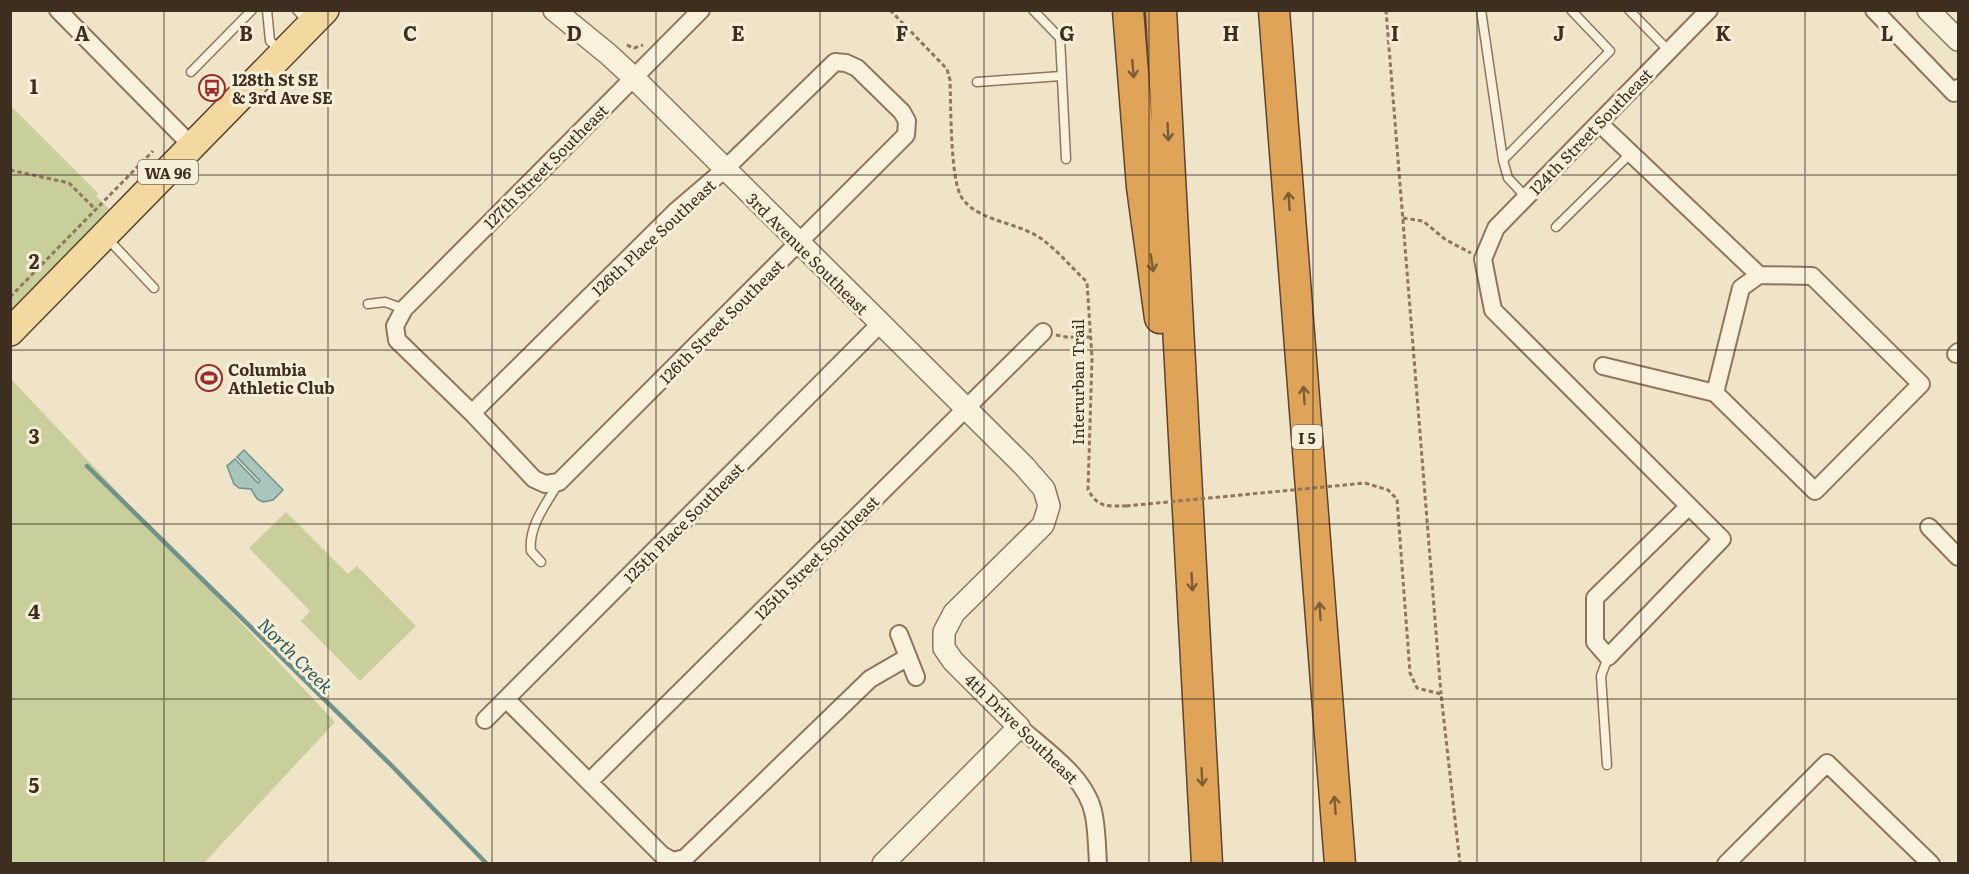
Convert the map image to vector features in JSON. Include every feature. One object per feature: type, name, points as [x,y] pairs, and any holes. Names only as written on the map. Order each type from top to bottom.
[{"type":"highway","points":[[1128,10],[1142,187],[1189,524]]},
{"type":"highway","points":[[1161,10],[1207,864]]},
{"type":"highway","name":"I 5","points":[[1274,10],[1340,864]]},
{"type":"main road","name":"WA 96","points":[[10,332],[104,224],[193,147],[283,53],[311,15]]},
{"type":"street","points":[[58,10],[193,147]]},
{"type":"street","name":"3rd Avenue Southeast","points":[[554,10],[608,54],[633,78],[1024,466],[1044,489],[1049,506],[1043,525],[954,614],[944,632]]},
{"type":"street","name":"127th Street Southeast","points":[[472,413],[397,340],[395,326],[404,309],[701,10]]},
{"type":"street","name":"124th Street Southeast","points":[[1483,259],[1496,228],[1709,10]]},
{"type":"street","points":[[1874,10],[1957,93]]},
{"type":"street","points":[[1928,10],[1959,40]]},
{"type":"street","name":"126th Place Southeast","points":[[472,413],[676,211],[725,170],[835,62]]},
{"type":"street","name":"126th Street Southeast","points":[[559,482],[906,135],[907,121],[902,112],[857,68],[846,63],[835,62]]},
{"type":"street","points":[[1599,123],[1759,275]]},
{"type":"street","points":[[1483,259],[1493,310],[1689,506],[1722,539],[1608,657],[1595,642],[1595,598],[1689,506]]},
{"type":"street","points":[[1603,366],[1715,393],[1815,491],[1921,384],[1812,276],[1759,275],[1741,288],[1715,393]]},
{"type":"street","name":"125th Place Southeast","points":[[484,720],[880,324]]},
{"type":"street","name":"125th Street Southeast","points":[[589,782],[1043,332]]},
{"type":"street","points":[[472,413],[534,479],[545,484],[559,482]]},
{"type":"street","points":[[1929,527],[1959,557]]},
{"type":"street","name":"4th Drive Southeast","points":[[944,632],[944,648],[953,661],[1019,727],[1069,771],[1085,791],[1094,814],[1098,864]]},
{"type":"street","points":[[899,634],[916,677]]},
{"type":"street","points":[[506,699],[662,855],[673,861],[685,858],[870,679],[908,657]]},
{"type":"street","points":[[883,864],[1019,727]]},
{"type":"street","points":[[1726,864],[1827,763],[1931,864]]},
{"type":"lane","points":[[191,72],[252,10]]},
{"type":"lane","points":[[267,10],[270,41],[283,53]]},
{"type":"lane","points":[[1033,10],[1060,38],[1066,159]]},
{"type":"lane","points":[[1481,10],[1503,160],[1508,178],[1526,197]]},
{"type":"lane","points":[[1503,160],[1610,51],[1571,10]]},
{"type":"lane","points":[[1632,11],[1669,51]]},
{"type":"lane","points":[[977,82],[1061,76]]},
{"type":"lane","points":[[1556,228],[1631,153]]},
{"type":"lane","points":[[104,224],[154,288]]},
{"type":"lane","points":[[368,304],[385,302],[404,309]]},
{"type":"lane","points":[[541,562],[531,551],[533,527],[559,482]]},
{"type":"lane","points":[[1607,765],[1601,676],[1608,657]]},
{"type":"path","name":"Interurban Trail","points":[[890,10],[947,69],[950,80],[955,180],[962,198],[975,211],[1021,227],[1043,239],[1086,282],[1092,358],[1088,490],[1093,499],[1104,506],[1126,506],[1365,483],[1388,490],[1397,499],[1410,673],[1418,688],[1441,694]]},
{"type":"path","points":[[1386,10],[1441,694],[1460,864]]},
{"type":"path","points":[[621,43],[634,48],[643,45],[646,51]]},
{"type":"path","points":[[10,297],[104,224],[153,151]]},
{"type":"path","points":[[10,170],[69,183],[104,224]]},
{"type":"path","points":[[1403,218],[1423,221],[1446,240],[1483,259]]},
{"type":"path","points":[[1043,332],[1066,337],[1090,337]]},
{"type":"green space","points":[[10,105],[98,193],[96,196],[120,220],[10,332]]},
{"type":"green space","points":[[10,378],[335,722],[204,863],[11,863]]},
{"type":"green space","points":[[286,512],[348,574],[357,566],[416,626],[360,681],[301,621],[310,611],[249,548]]},
{"type":"water","points":[[244,450],[283,490],[273,500],[263,502],[257,499],[251,489],[239,488],[234,484],[227,466],[235,459],[258,483],[260,481],[237,457]]},
{"type":"waterway","name":"North Creek","points":[[87,466],[393,767],[487,864]]},
{"type":"place","name":"128th St SE & 3rd Ave SE","points":[[212,88]]},
{"type":"place","name":"Columbia Athletic Club","points":[[209,378]]}]
